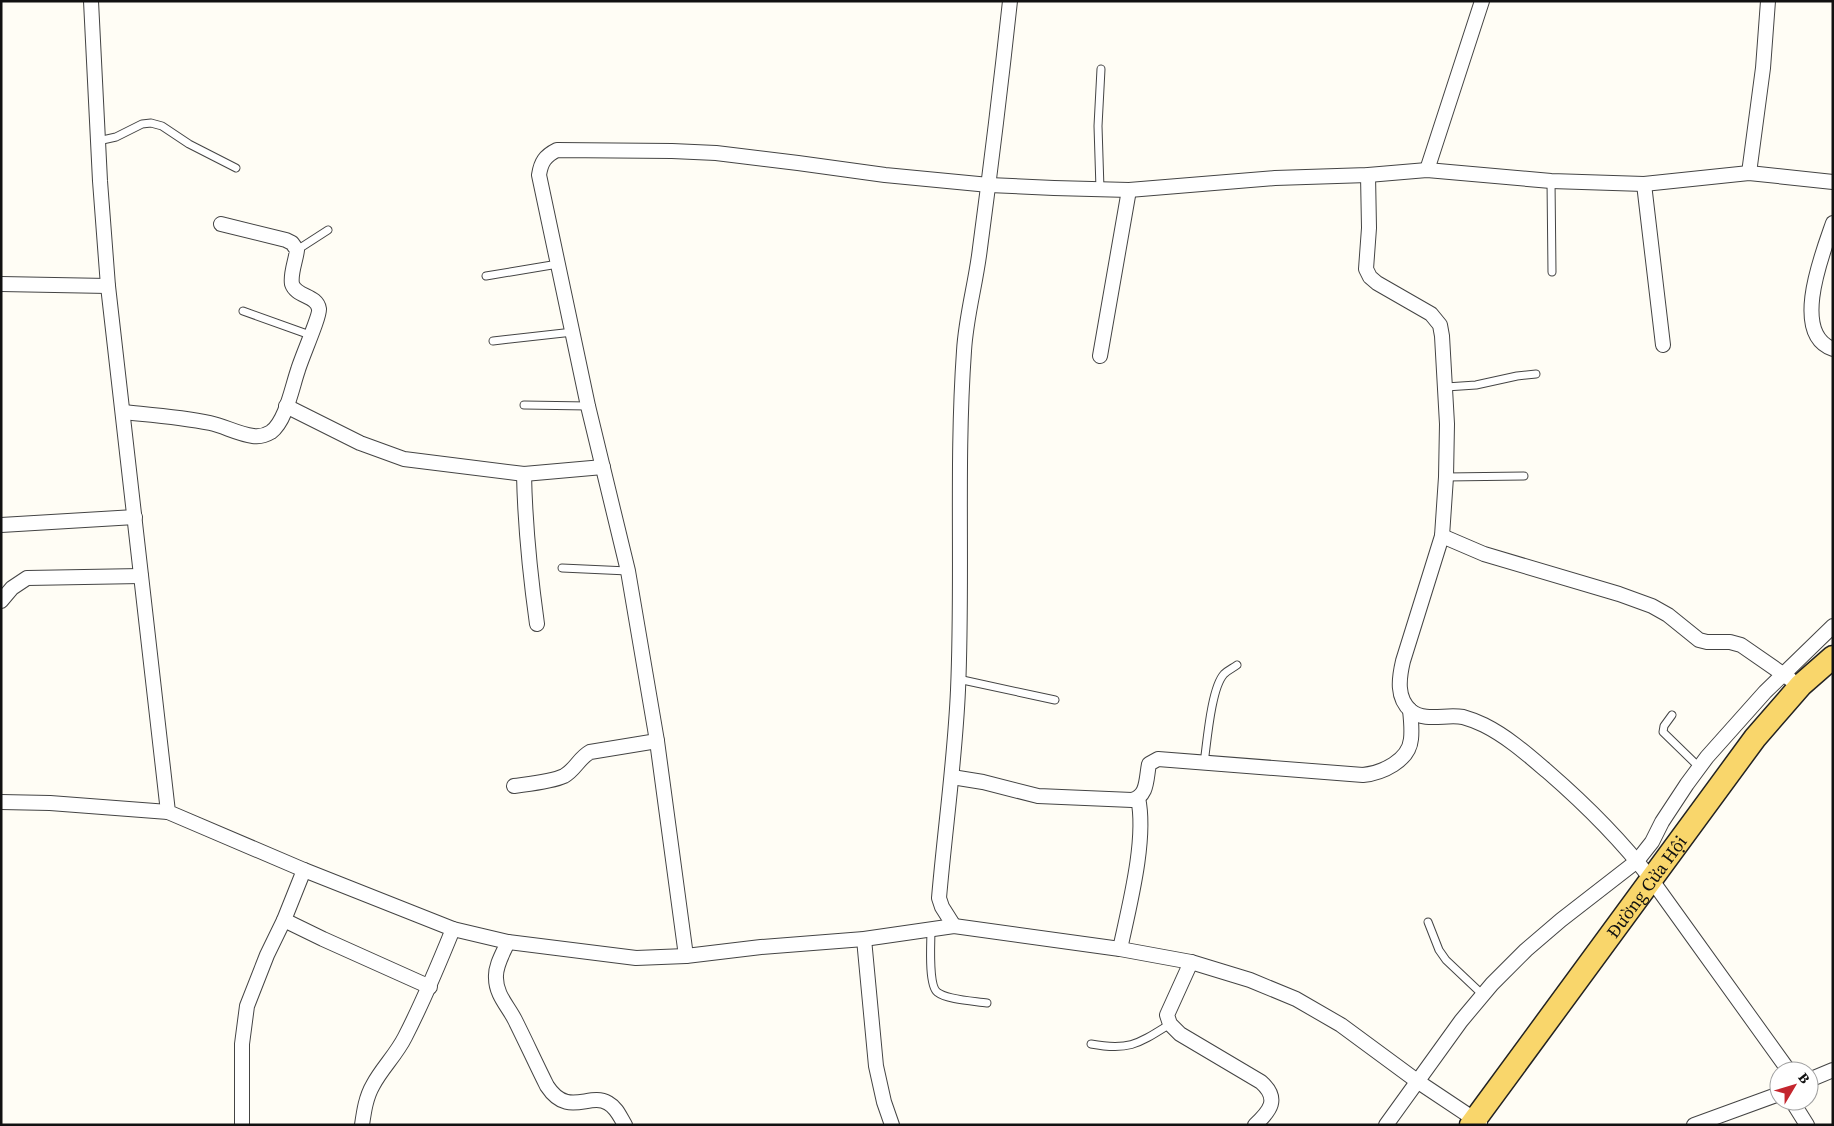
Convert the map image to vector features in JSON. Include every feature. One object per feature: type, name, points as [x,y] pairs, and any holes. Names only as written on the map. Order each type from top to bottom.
[{"type":"main road","name":"Đường Cửa Hội","points":[[1476,1123],[1755,738],[1792,680],[1833,657]]},
{"type":"street","points":[[91,1],[108,286],[168,812]]},
{"type":"street","points":[[954,926],[942,907],[940,898],[945,823],[952,777],[958,679],[960,466],[964,350],[968,309],[978,263],[989,185],[1010,1]]},
{"type":"street","points":[[1427,170],[1482,1]]},
{"type":"street","points":[[1749,173],[1763,68],[1768,1]]},
{"type":"street","points":[[686,956],[657,741],[628,571],[588,406],[539,175],[540,166],[548,154],[558,150],[672,151],[716,154],[885,175],[989,185],[1129,190],[1275,178],[1368,175],[1427,170],[1551,181],[1644,184],[1749,173],[1833,182]]},
{"type":"street","points":[[1368,175],[1369,228],[1366,269],[1373,280],[1426,309],[1440,325],[1446,387],[1446,477],[1442,536],[1400,676],[1399,690],[1403,700],[1410,710],[1420,716],[1463,718],[1483,725],[1503,736],[1525,752],[1586,806],[1637,861],[1651,879],[1782,1061]]},
{"type":"street","points":[[1644,184],[1663,345]]},
{"type":"street","points":[[1100,356],[1129,190]]},
{"type":"street","points":[[1833,223],[1818,265],[1811,307],[1813,329],[1821,340],[1833,349]]},
{"type":"street","points":[[123,412],[192,420],[258,437],[266,435],[273,430],[286,406],[319,308],[315,301],[298,291],[292,284],[297,250],[292,243],[221,224]]},
{"type":"street","points":[[1,284],[108,286]]},
{"type":"street","points":[[286,406],[360,444],[388,455],[423,463],[524,474],[603,467]]},
{"type":"street","points":[[524,474],[524,506],[529,571],[537,624]]},
{"type":"street","points":[[1,526],[135,517]]},
{"type":"street","points":[[1442,536],[1484,554],[1619,594],[1652,606],[1668,615],[1700,640],[1707,642],[1730,642],[1741,645],[1792,680]]},
{"type":"street","points":[[1,601],[18,582],[27,578],[141,576]]},
{"type":"street","points":[[1386,1125],[1483,995],[1526,950],[1561,920],[1637,861],[1652,842],[1662,822],[1700,767],[1724,736],[1792,680],[1833,626]]},
{"type":"street","points":[[952,777],[983,782],[1038,796],[1132,800],[1144,793],[1149,764],[1158,759],[1363,775],[1374,774],[1392,765],[1407,750],[1411,740],[1410,710]]},
{"type":"street","points":[[514,786],[563,776],[572,770],[583,755],[590,752],[657,741]]},
{"type":"street","points":[[1120,949],[1135,875],[1142,824],[1138,798]]},
{"type":"street","points":[[1,802],[50,803],[168,812],[304,870],[453,929],[508,942],[636,958],[686,956],[761,947],[864,939],[954,926],[1120,949],[1191,962],[1250,980],[1296,999],[1341,1025],[1476,1123]]},
{"type":"street","points":[[242,1125],[242,1044],[246,1013],[256,980],[284,920],[304,870]]},
{"type":"street","points":[[284,920],[430,987]]},
{"type":"street","points":[[362,1125],[364,1108],[373,1084],[392,1060],[404,1038],[430,987],[453,929]]},
{"type":"street","points":[[864,939],[876,1066],[884,1102],[892,1125]]},
{"type":"street","points":[[508,942],[497,966],[497,988],[514,1017],[547,1086],[554,1096],[566,1102],[576,1103],[599,1100],[609,1103],[616,1109],[625,1125]]},
{"type":"street","points":[[1191,962],[1167,1015],[1170,1024],[1180,1034],[1261,1082],[1269,1089],[1272,1096],[1268,1112],[1255,1125]]},
{"type":"street","points":[[1819,1076],[1833,1070]]},
{"type":"street","points":[[1694,1125],[1769,1098]]},
{"type":"street","points":[[1798,1111],[1807,1125]]},
{"type":"lane","points":[[1100,189],[1098,126],[1101,69]]},
{"type":"lane","points":[[98,141],[116,137],[142,124],[151,123],[162,126],[189,144],[236,168]]},
{"type":"lane","points":[[1551,181],[1552,272]]},
{"type":"lane","points":[[297,250],[328,230]]},
{"type":"lane","points":[[486,276],[558,264]]},
{"type":"lane","points":[[242,311],[310,335]]},
{"type":"lane","points":[[493,342],[572,332]]},
{"type":"lane","points":[[1446,387],[1476,385],[1536,374]]},
{"type":"lane","points":[[524,405],[588,406]]},
{"type":"lane","points":[[1446,477],[1524,476]]},
{"type":"lane","points":[[562,568],[628,571]]},
{"type":"lane","points":[[1204,763],[1215,694],[1223,675],[1237,665]]},
{"type":"lane","points":[[958,679],[1055,700]]},
{"type":"lane","points":[[1672,716],[1664,726],[1663,732],[1700,767]]},
{"type":"lane","points":[[1428,922],[1439,950],[1446,960],[1483,995]]},
{"type":"lane","points":[[931,929],[931,963],[934,988],[938,993],[950,997],[987,1003]]},
{"type":"lane","points":[[1091,1044],[1112,1048],[1126,1046],[1142,1041],[1170,1024]]}]
